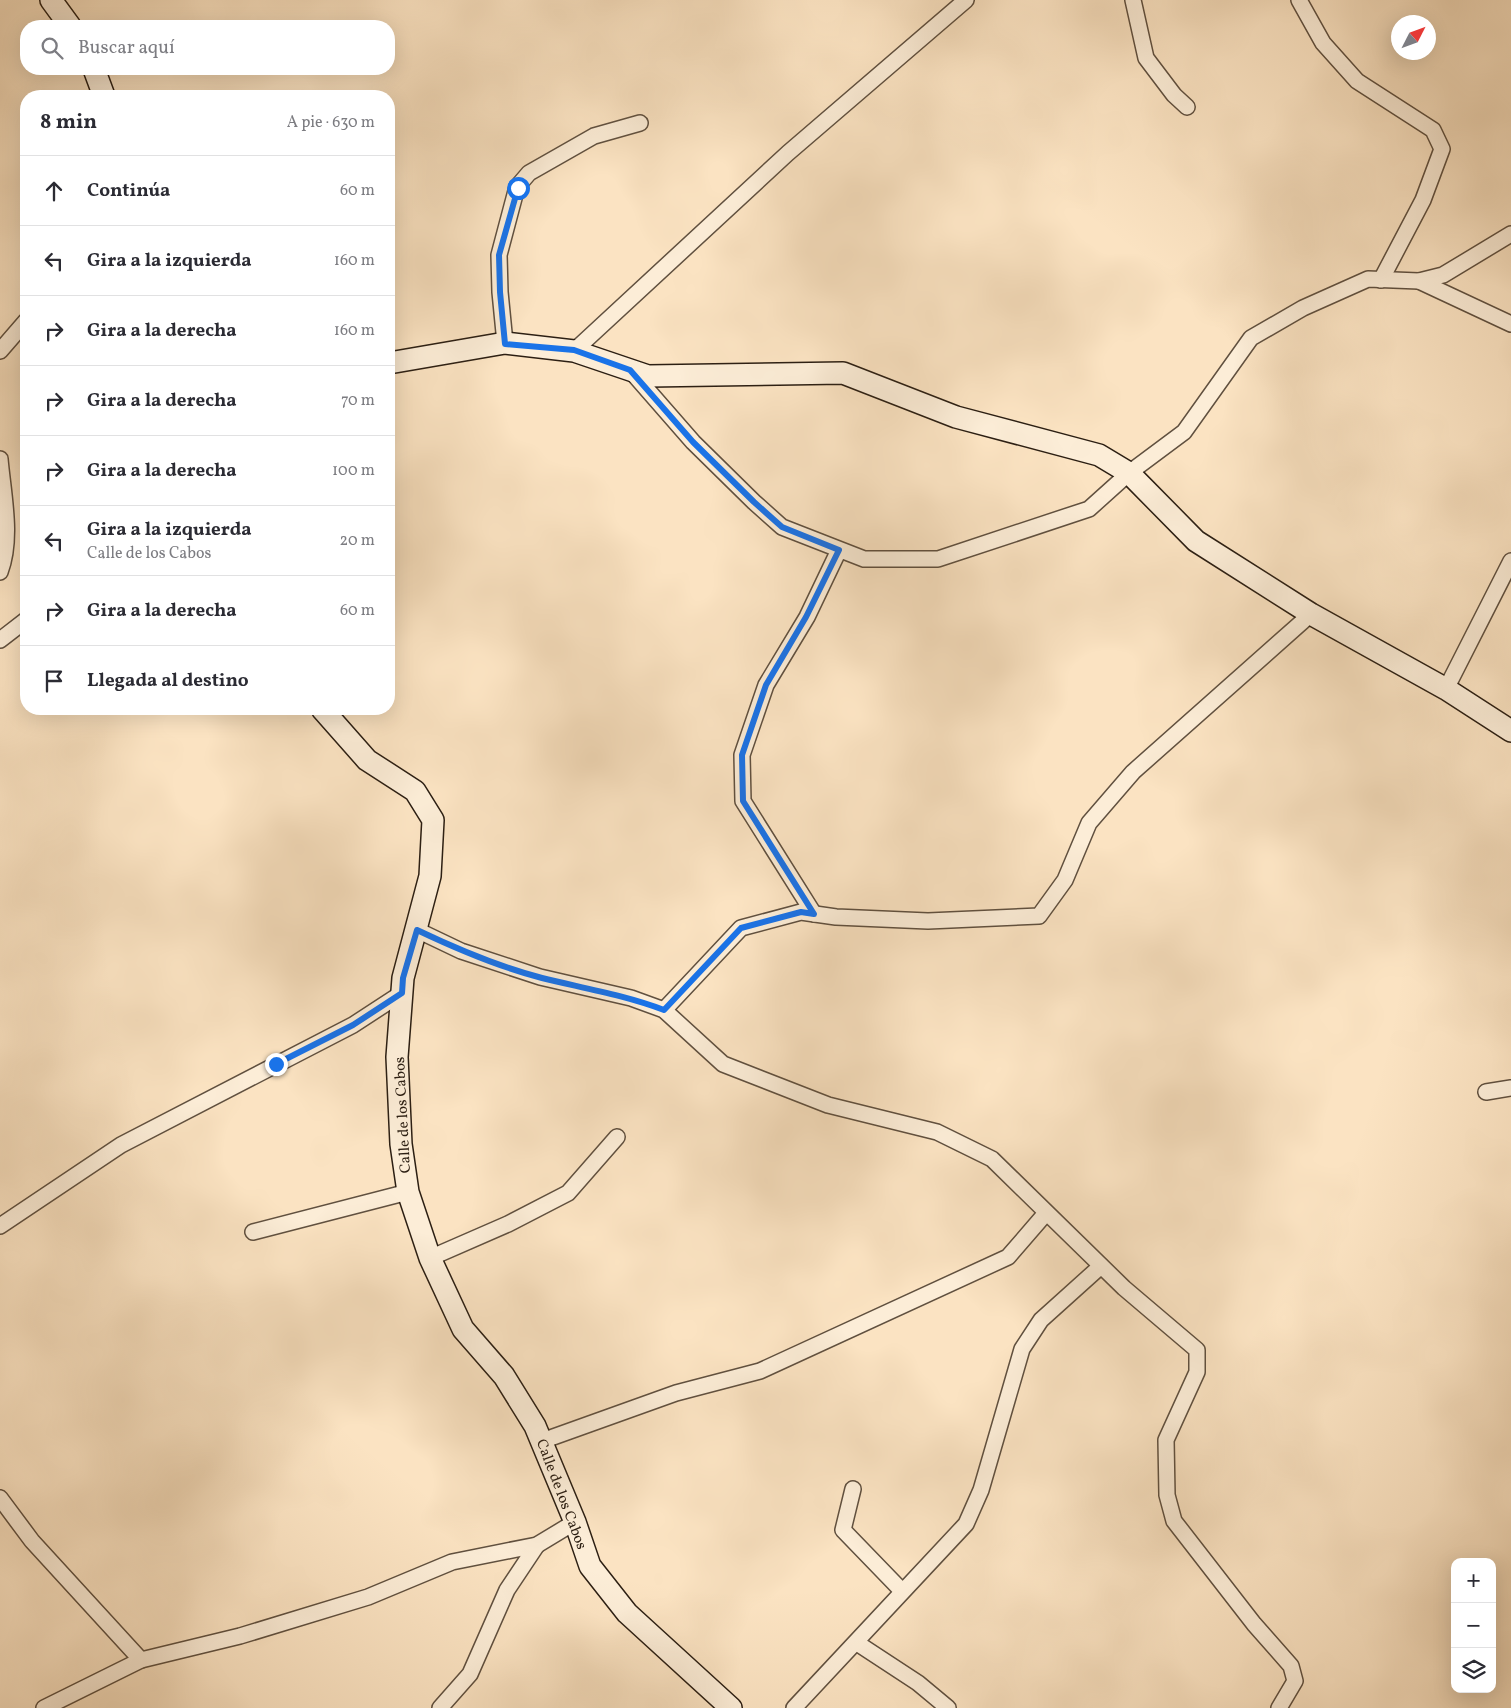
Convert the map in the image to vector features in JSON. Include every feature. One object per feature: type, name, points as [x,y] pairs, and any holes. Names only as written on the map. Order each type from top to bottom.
[{"type":"street","points":[[51,0],[66,20]]},
{"type":"street","points":[[574,350],[788,153],[966,0]]},
{"type":"street","points":[[1133,0],[1146,58],[1174,95],[1187,107]]},
{"type":"street","points":[[1299,0],[1323,43],[1357,81],[1433,130],[1442,149],[1423,200],[1381,280]]},
{"type":"street","points":[[96,75],[102,90]]},
{"type":"street","points":[[505,344],[499,255],[518,188],[529,172],[594,136],[640,123]]},
{"type":"street","points":[[630,370],[693,442],[782,527],[864,559],[938,560],[1010,534],[1089,509],[1129,473],[1184,432],[1250,338],[1303,308],[1368,279],[1420,281],[1443,275],[1511,234]]},
{"type":"street","points":[[1420,281],[1511,324]]},
{"type":"street","points":[[0,351],[5,338],[20,326]]},
{"type":"street","points":[[395,362],[505,344],[574,350],[648,376],[843,373],[956,417],[1099,455],[1129,473],[1196,541],[1311,614],[1446,689],[1511,731]]},
{"type":"street","points":[[0,459],[5,520],[5,559],[0,572]]},
{"type":"street","points":[[814,914],[743,801],[742,755],[766,685],[806,617],[839,550]]},
{"type":"street","points":[[1446,689],[1511,561]]},
{"type":"street","points":[[664,1010],[741,928],[801,912],[928,921],[1039,916],[1066,880],[1089,823],[1133,772],[1311,614]]},
{"type":"street","points":[[0,640],[20,625]]},
{"type":"street","name":"Calle de los Cabos","points":[[327,715],[367,760],[415,791],[433,820],[430,876],[403,978],[397,1057],[400,1144],[408,1192],[430,1258],[463,1328],[504,1376],[535,1426],[575,1522],[590,1566],[627,1613],[731,1708]]},
{"type":"street","points":[[417,930],[461,951],[540,977],[631,998],[664,1010],[723,1064],[828,1106],[937,1132],[992,1159],[1101,1266],[1197,1350],[1198,1372],[1166,1440],[1167,1495],[1174,1521],[1254,1624],[1291,1666],[1295,1681],[1279,1708]]},
{"type":"street","points":[[0,1226],[121,1145],[353,1025],[402,993]]},
{"type":"street","points":[[1486,1092],[1511,1088]]},
{"type":"street","points":[[430,1258],[508,1224],[568,1193],[617,1137]]},
{"type":"street","points":[[253,1232],[408,1192]]},
{"type":"street","points":[[542,1441],[676,1393],[760,1371],[1008,1257],[1046,1213]]},
{"type":"street","points":[[794,1708],[857,1643],[902,1591],[966,1524],[981,1490],[1022,1349],[1042,1320],[1101,1266]]},
{"type":"street","points":[[853,1489],[843,1530],[902,1591]]},
{"type":"street","points":[[0,1498],[32,1541],[141,1660]]},
{"type":"street","points":[[44,1708],[141,1660],[240,1636],[368,1597],[452,1562],[537,1545],[575,1522]]},
{"type":"street","points":[[440,1708],[470,1674],[507,1590],[537,1545]]},
{"type":"street","points":[[857,1643],[918,1683],[948,1708]]},
{"type":"route","points":[[276,1064],[353,1025],[402,993],[403,978],[417,930],[461,951],[540,977],[631,998],[664,1010],[741,928],[801,912],[814,914],[743,801],[742,755],[766,685],[806,617],[839,550],[782,527],[693,442],[630,370],[574,350],[505,344],[499,255],[518,188]]}]
